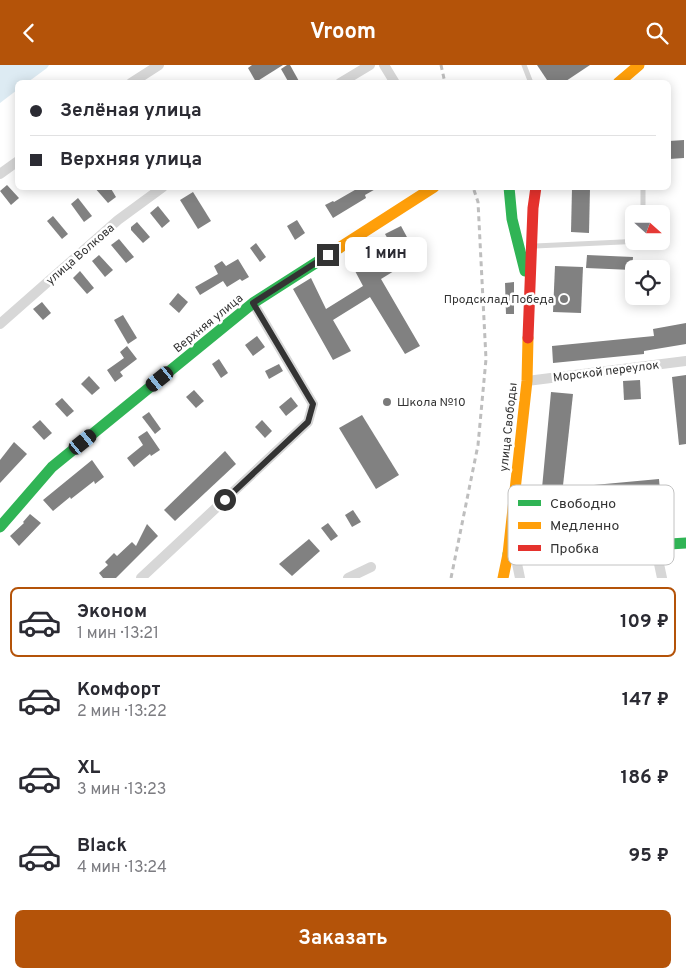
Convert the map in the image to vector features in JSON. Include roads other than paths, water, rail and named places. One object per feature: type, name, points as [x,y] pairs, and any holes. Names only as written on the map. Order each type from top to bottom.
[{"type":"main road","points":[[622,80],[639,65]]},
{"type":"main road","name":"Верхняя улица","points":[[0,527],[52,467],[253,303],[429,190]]},
{"type":"main road","points":[[510,190],[509,199],[512,216],[526,273],[529,307]]},
{"type":"main road","points":[[511,190],[513,194],[521,198],[530,196],[534,190]]},
{"type":"main road","points":[[529,307],[533,208],[536,190]]},
{"type":"main road","name":"улица Свободы","points":[[517,485],[527,381],[529,307]]},
{"type":"main road","name":"улица Свободы","points":[[503,578],[508,563]]},
{"type":"street","points":[[135,80],[159,65]]},
{"type":"street","points":[[345,80],[370,65]]},
{"type":"street","points":[[384,65],[393,80]]},
{"type":"street","points":[[0,174],[15,163]]},
{"type":"street","name":"улица Волкова","points":[[0,324],[118,220],[159,190]]},
{"type":"street","points":[[141,578],[308,422],[313,404],[253,303]]},
{"type":"street","name":"Морской переулок","points":[[527,381],[686,361]]},
{"type":"street","points":[[515,565],[520,578]]},
{"type":"street","points":[[659,565],[662,578]]},
{"type":"street","points":[[348,578],[371,567]]},
{"type":"lane","points":[[524,65],[530,80]]},
{"type":"lane","points":[[643,205],[644,190]]},
{"type":"lane","points":[[532,246],[625,242]]},
{"type":"railway","points":[[441,65],[444,80]]},
{"type":"railway","points":[[451,578],[478,445],[486,359],[478,202],[474,190]]},
{"type":"place","name":"Продсклад Победа","points":[[564,299]]},
{"type":"place","name":"Школа №10","points":[[387,402]]}]
